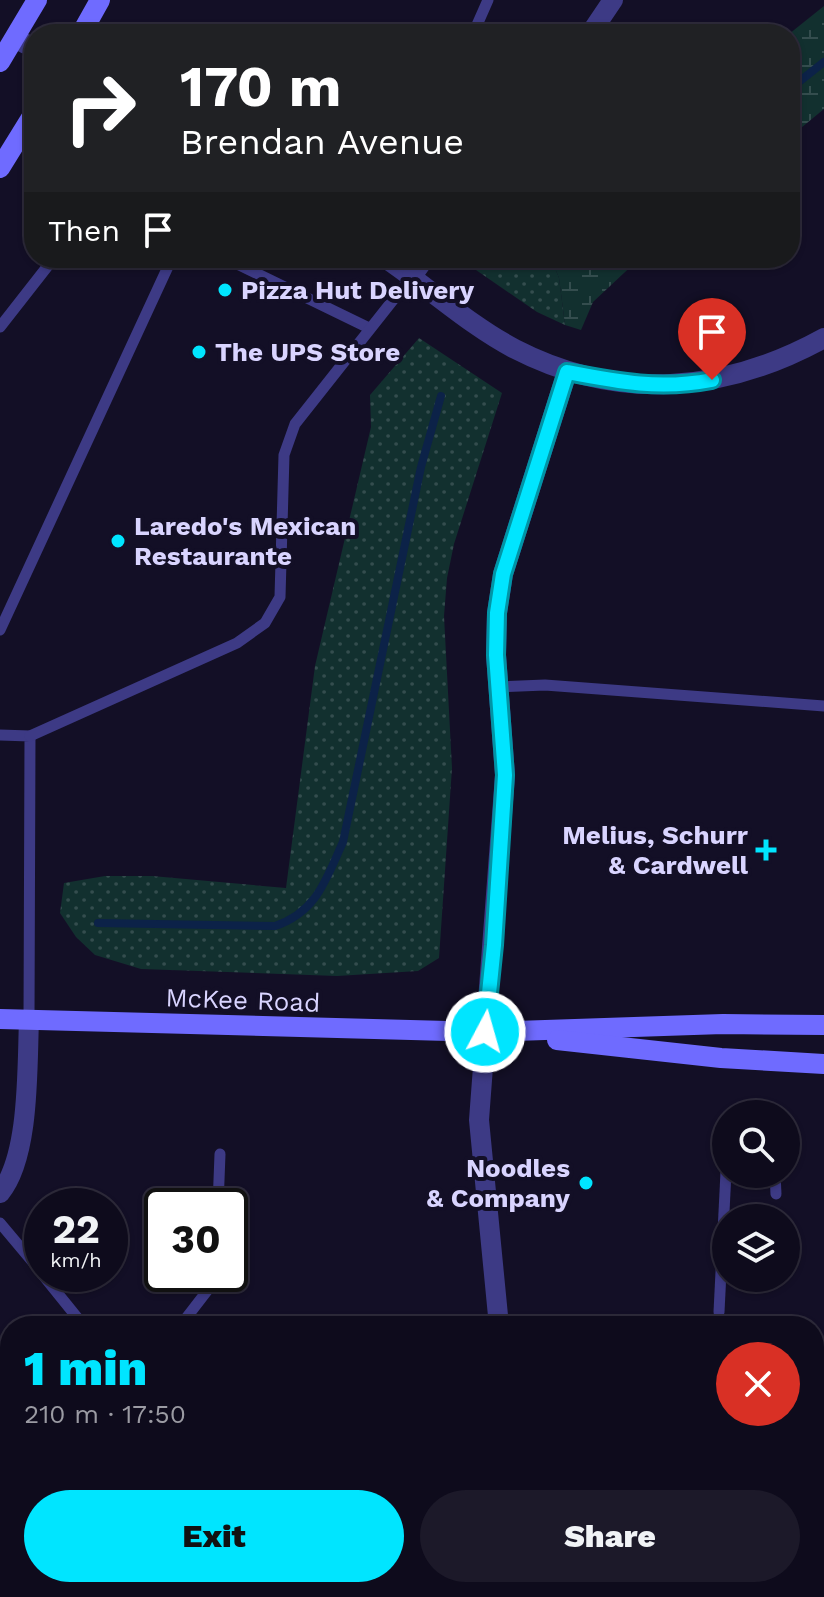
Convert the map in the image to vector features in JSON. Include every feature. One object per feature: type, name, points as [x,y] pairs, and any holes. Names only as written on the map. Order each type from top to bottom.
[{"type":"main road","points":[[30,24],[37,0]]},
{"type":"main road","points":[[87,24],[100,0]]},
{"type":"main road","points":[[0,62],[24,44]]},
{"type":"main road","points":[[0,168],[24,129]]},
{"type":"main road","name":"McKee Road","points":[[0,1019],[485,1032],[723,1024],[824,1025]]},
{"type":"main road","name":"McKee Road","points":[[485,1032],[721,1058],[824,1064]]},
{"type":"street","points":[[597,24],[613,0]]},
{"type":"street","points":[[400,268],[514,348],[567,372],[630,384],[686,385],[739,375],[791,356],[824,338]]},
{"type":"street","points":[[412,276],[418,268]]},
{"type":"street","points":[[498,1316],[479,1120],[505,775],[498,687],[497,613],[503,574],[567,372]]},
{"type":"street","points":[[0,1193],[18,1154],[25,1109],[29,1020]]},
{"type":"lane","points":[[477,24],[488,0]]},
{"type":"lane","points":[[0,327],[46,268]]},
{"type":"lane","points":[[0,630],[167,268]]},
{"type":"lane","points":[[246,268],[369,328]]},
{"type":"lane","points":[[0,735],[30,736],[237,643],[265,623],[280,597],[284,455],[295,424],[412,276]]},
{"type":"lane","points":[[498,687],[545,685],[824,706]]},
{"type":"lane","points":[[29,1020],[30,736]]},
{"type":"lane","points":[[219,1188],[220,1154]]},
{"type":"lane","points":[[719,1312],[725,1188]]},
{"type":"lane","points":[[776,1188],[776,1194]]},
{"type":"lane","points":[[0,1223],[24,1252]]},
{"type":"lane","points":[[57,1292],[76,1316]]},
{"type":"lane","points":[[188,1316],[206,1292]]},
{"type":"green space","points":[[824,6],[824,109],[800,129],[800,25]]},
{"type":"green space","points":[[555,268],[565,325],[537,312],[476,270]]},
{"type":"green space","points":[[555,268],[629,268],[593,302],[581,330],[565,325]]},
{"type":"green space","points":[[419,338],[502,393],[454,544],[447,578],[444,616],[452,768],[439,958],[418,971],[337,976],[141,969],[95,955],[76,937],[60,913],[64,883],[105,876],[152,876],[286,888],[315,666],[371,427],[370,395]]},
{"type":"waterway","points":[[800,81],[824,62]]},
{"type":"waterway","points":[[98,923],[275,926],[301,912],[318,893],[343,842],[421,467],[441,396]]},
{"type":"place","name":"Pizza Hut Delivery","points":[[225,290]]},
{"type":"place","name":"The UPS Store","points":[[199,352]]},
{"type":"place","name":"Laredo's Mexican Restaurante","points":[[118,541]]},
{"type":"place","name":"Melius, Schurr & Cardwell","points":[[766,850]]},
{"type":"place","name":"Noodles & Company","points":[[586,1183]]},
{"type":"route","points":[[485,1032],[505,775],[496,655],[497,613],[503,574],[567,372],[630,384],[686,385],[712,380]]}]
